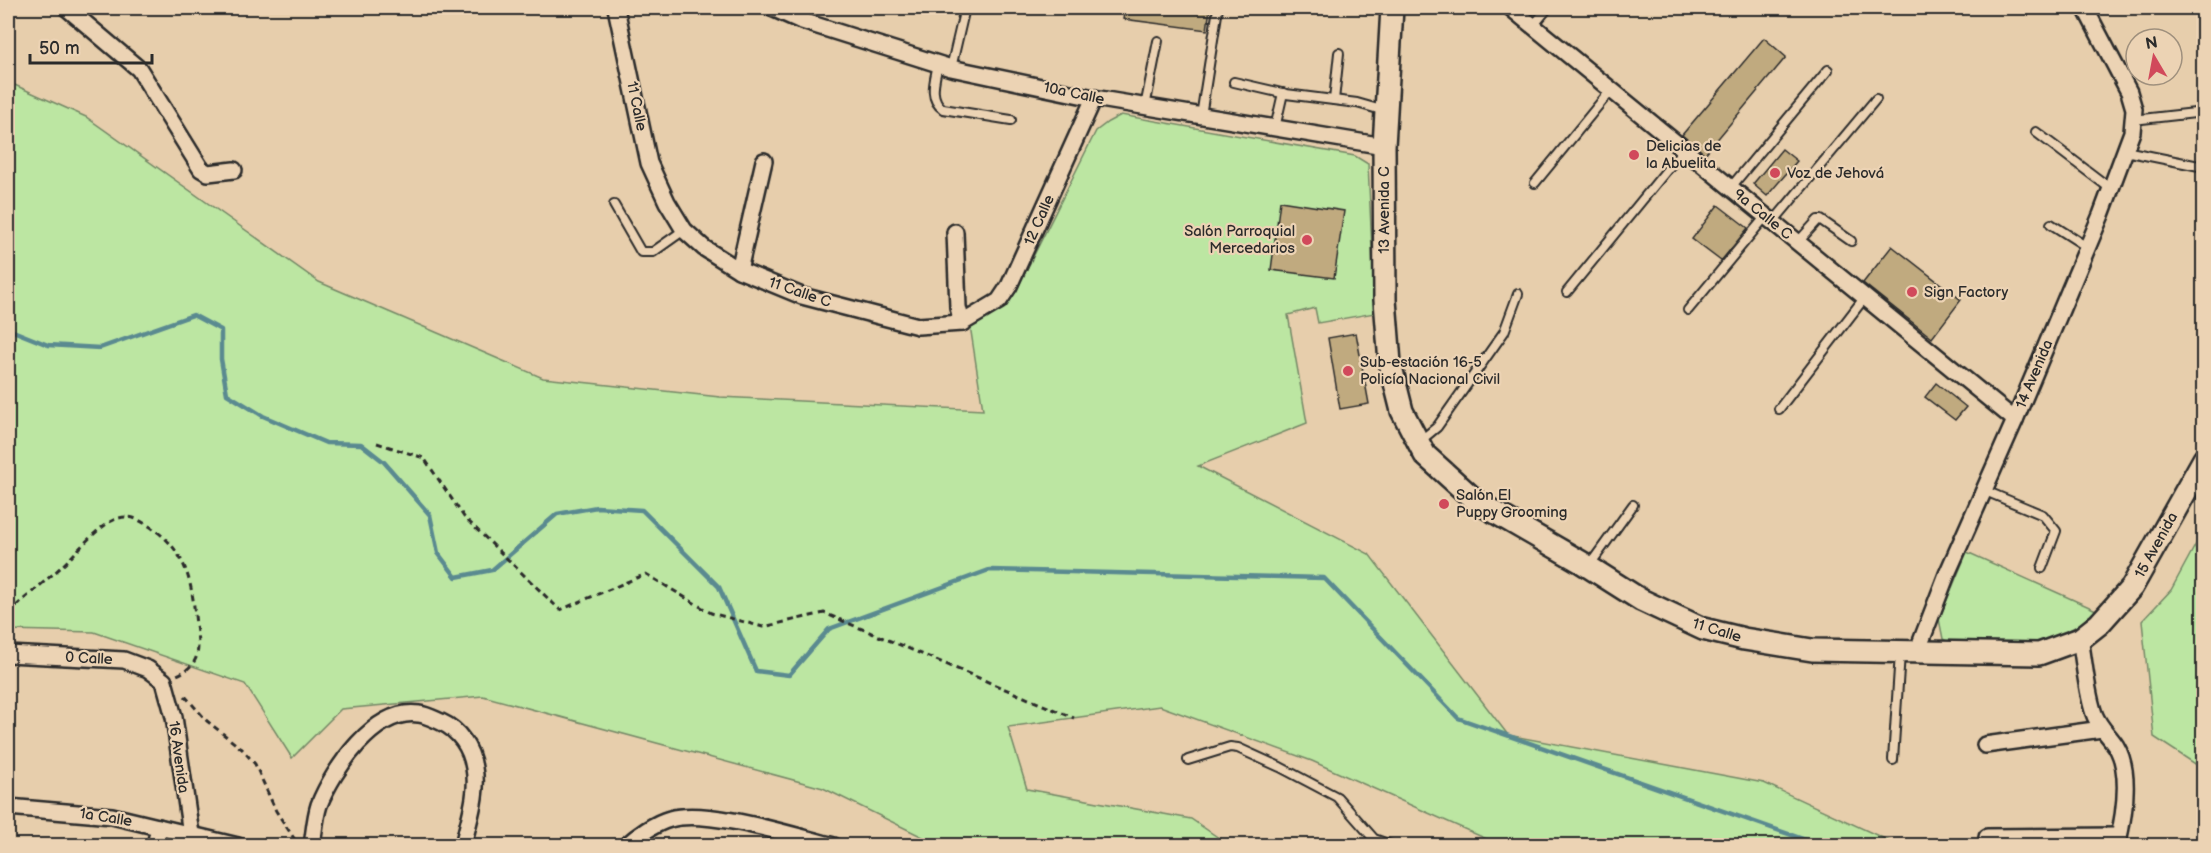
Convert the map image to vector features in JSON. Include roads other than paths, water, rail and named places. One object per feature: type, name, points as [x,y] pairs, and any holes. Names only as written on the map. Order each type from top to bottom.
[{"type":"street","points":[[67,8],[139,69],[201,169],[208,173],[234,170]]},
{"type":"street","name":"11 Calle","points":[[616,8],[649,163],[667,202]]},
{"type":"street","name":"10a Calle","points":[[772,8],[800,20],[945,66],[1094,98],[1384,146]]},
{"type":"street","name":"13 Avenida C","points":[[1392,8],[1384,146],[1385,300],[1390,363],[1402,411]]},
{"type":"street","name":"9a Calle C","points":[[1510,8],[2015,420]]},
{"type":"street","name":"14 Avenida","points":[[1909,652],[1947,574],[2015,420],[2111,189],[2132,132],[2134,109],[2129,92],[2085,8]]},
{"type":"street","name":"12 Calle","points":[[962,322],[999,301],[1009,286],[1094,98]]},
{"type":"street","points":[[739,270],[764,161]]},
{"type":"street","name":"11 Calle C","points":[[667,202],[684,230],[704,248],[739,270],[802,296],[918,326],[962,322]]},
{"type":"street","points":[[955,232],[958,307],[962,322]]},
{"type":"street","name":"11 Calle","points":[[1402,411],[1425,455],[1477,502],[1641,600],[1703,629],[1812,651],[2039,654],[2080,639],[2099,624]]},
{"type":"street","name":"15 Avenida","points":[[2099,624],[2132,587],[2204,459]]},
{"type":"street","points":[[1986,837],[2118,841],[2124,808],[2124,766],[2116,746],[2102,729],[2094,714],[2080,639]]},
{"type":"street","name":"0 Calle","points":[[8,654],[124,660],[148,669],[164,681]]},
{"type":"street","name":"16 Avenida","points":[[164,681],[174,717],[191,834]]},
{"type":"street","points":[[312,846],[319,805],[340,765],[361,740],[390,719],[417,713],[448,725],[460,735],[469,750],[475,769],[475,788],[463,846]]},
{"type":"street","points":[[1985,745],[2102,729]]},
{"type":"street","name":"1a Calle","points":[[8,807],[112,816],[238,846]]},
{"type":"street","points":[[626,846],[669,819],[697,816],[736,822],[782,839],[834,846]]},
{"type":"street","points":[[155,846],[159,827]]},
{"type":"lane","points":[[965,8],[933,95],[936,104],[943,109],[1011,120]]},
{"type":"lane","points":[[1201,116],[1218,8]]},
{"type":"lane","points":[[1533,26],[1548,8]]},
{"type":"lane","points":[[1145,106],[1158,41]]},
{"type":"lane","points":[[1334,100],[1340,53]]},
{"type":"lane","points":[[1731,187],[1828,70]]},
{"type":"lane","points":[[1234,82],[1283,93],[1356,103],[1386,111]]},
{"type":"lane","points":[[1535,183],[1611,90]]},
{"type":"lane","points":[[1275,128],[1283,93]]},
{"type":"lane","points":[[1688,310],[1876,99]]},
{"type":"lane","points":[[2133,120],[2204,112]]},
{"type":"lane","points":[[2036,132],[2111,189]]},
{"type":"lane","points":[[1567,292],[1684,149]]},
{"type":"lane","points":[[2125,151],[2204,167]]},
{"type":"lane","points":[[614,205],[641,252],[652,252],[684,230]]},
{"type":"lane","points":[[1798,242],[1818,220],[1851,242]]},
{"type":"lane","points":[[2051,224],[2087,248]]},
{"type":"lane","points":[[1419,442],[1437,427],[1504,332],[1518,294]]},
{"type":"lane","points":[[1779,409],[1865,297]]},
{"type":"lane","points":[[1983,490],[2043,515],[2056,531],[2042,568]]},
{"type":"lane","points":[[1588,567],[1634,505]]},
{"type":"lane","points":[[1893,760],[1909,652]]},
{"type":"lane","points":[[1188,760],[1230,747],[1238,748],[1337,797],[1374,839],[1393,846]]},
{"type":"waterway","points":[[8,329],[48,345],[100,348],[193,315],[221,330],[221,359],[227,394],[263,416],[326,443],[361,444],[384,462],[430,515],[438,553],[456,577],[492,570],[557,514],[597,507],[642,510],[719,587],[756,671],[789,675],[829,629],[989,570],[1324,578],[1458,718],[1823,846]]},
{"type":"place","name":"Delicias de la Abuelita","points":[[1634,155]]},
{"type":"place","name":"Voz de Jehová","points":[[1775,173]]},
{"type":"place","name":"Salón Parroquial Mercedarios","points":[[1307,240]]},
{"type":"place","name":"Sign Factory","points":[[1912,292]]},
{"type":"place","name":"Sub-estación 16-5 Policía Nacional Civil","points":[[1348,371]]},
{"type":"place","name":"Salón El Puppy Grooming","points":[[1444,504]]}]
